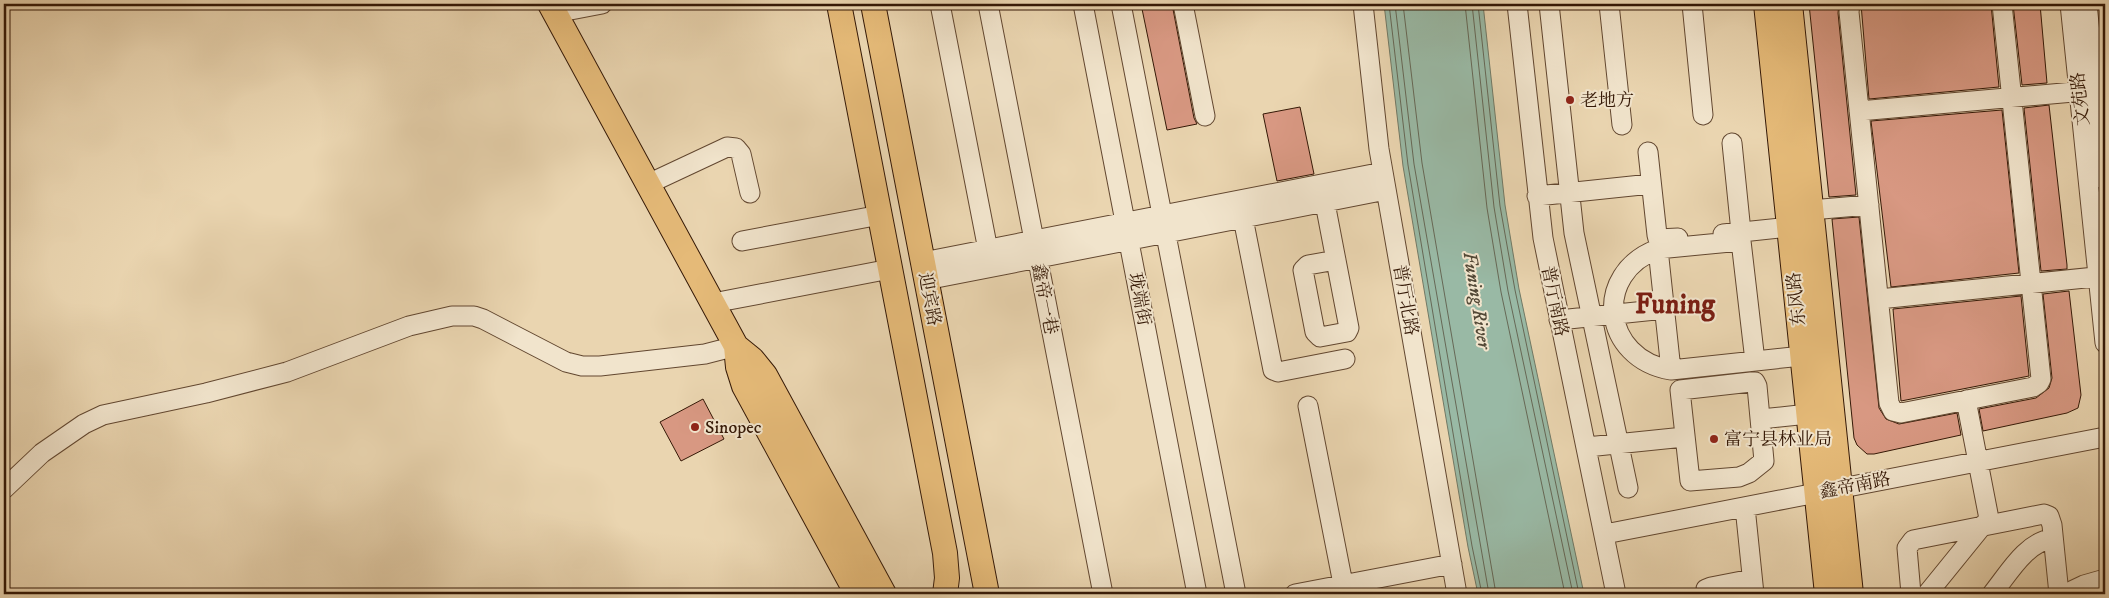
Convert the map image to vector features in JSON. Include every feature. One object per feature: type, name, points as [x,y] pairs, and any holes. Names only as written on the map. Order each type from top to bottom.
[{"type":"main road","name":"迎宾路","points":[[838,4],[945,553],[947,572],[945,594]]},
{"type":"main road","name":"迎宾路","points":[[873,4],[987,594]]},
{"type":"main road","name":"东风路","points":[[1766,4],[1827,594]]},
{"type":"main road","name":"东风路","points":[[1790,4],[1851,594]]},
{"type":"main road","points":[[553,8],[736,346],[738,367],[744,386],[857,594]]},
{"type":"main road","points":[[736,346],[752,359],[765,375],[884,594]]},
{"type":"street","points":[[553,8],[602,4]]},
{"type":"street","points":[[940,4],[988,250]]},
{"type":"street","name":"鑫帝一巷","points":[[988,4],[1103,594]]},
{"type":"street","name":"珑端街","points":[[1083,4],[1197,594]]},
{"type":"street","points":[[1121,4],[1236,594]]},
{"type":"street","points":[[1183,4],[1205,116]]},
{"type":"street","name":"普厅北路","points":[[1363,4],[1385,181],[1457,594]]},
{"type":"street","name":"普厅南路","points":[[1517,4],[1543,238],[1616,594]]},
{"type":"street","points":[[1549,4],[1574,233],[1628,488]]},
{"type":"street","points":[[1609,4],[1622,125]]},
{"type":"street","points":[[1692,4],[1703,115]]},
{"type":"street","points":[[1850,4],[1849,12],[1889,403],[1893,410],[1901,413],[2033,387],[2040,384],[2002,4]]},
{"type":"street","name":"文苑路","points":[[2070,4],[2105,180]]},
{"type":"street","name":"文苑路","points":[[2087,4],[2088,91],[2102,276],[2105,343]]},
{"type":"street","points":[[1859,111],[2088,91]]},
{"type":"street","points":[[1732,143],[1741,232]]},
{"type":"street","points":[[648,184],[727,147],[736,148],[741,154],[750,193]]},
{"type":"street","points":[[1648,152],[1658,239],[1741,232],[1788,219],[1811,210],[1869,205]]},
{"type":"street","points":[[925,271],[1385,181]]},
{"type":"street","points":[[1164,224],[1243,218],[1325,202],[1385,181]]},
{"type":"street","points":[[1537,196],[1652,184]]},
{"type":"street","points":[[1325,202],[1336,260]]},
{"type":"street","points":[[742,241],[880,215]]},
{"type":"street","points":[[1243,218],[1273,370],[1278,372],[1345,359]]},
{"type":"street","points":[[1755,361],[1741,241],[1658,249],[1639,258],[1624,273],[1615,293],[1614,315],[1620,335],[1632,353],[1650,365],[1671,370],[1802,356]]},
{"type":"street","points":[[925,271],[988,250],[1036,249]]},
{"type":"street","points":[[1658,249],[1671,370]]},
{"type":"street","points":[[713,303],[890,269]]},
{"type":"street","points":[[1878,298],[2102,276]]},
{"type":"street","points":[[1560,320],[1665,309]]},
{"type":"street","points":[[4,488],[42,454],[93,419],[206,394],[287,372],[397,329],[452,316],[474,316],[483,319],[566,362],[582,366],[600,366],[706,354],[736,346]]},
{"type":"street","points":[[1755,382],[1764,461],[1749,473],[1739,477],[1690,481],[1684,437],[1680,390],[1755,382]]},
{"type":"street","points":[[1927,594],[1986,525],[1978,462],[1966,400]]},
{"type":"street","points":[[1308,406],[1344,590]]},
{"type":"street","points":[[1760,419],[1808,414]]},
{"type":"street","points":[[1587,447],[1684,437]]},
{"type":"street","name":"鑫帝南路","points":[[1605,534],[2105,437]]},
{"type":"street","points":[[1706,594],[1706,589],[1711,587],[1753,587],[1745,507]]},
{"type":"street","points":[[1911,594],[1907,553],[1909,542],[1918,538],[2044,514],[2051,520],[2059,594]]},
{"type":"street","points":[[1992,594],[2031,547],[2046,539],[2053,538]]},
{"type":"street","points":[[1295,594],[1344,590],[1452,564]]},
{"type":"street","points":[[2065,594],[2084,585],[2105,579]]},
{"type":"water","name":"Funing River","points":[[1384,4],[1483,4],[1505,205],[1519,289],[1584,594],[1478,594],[1468,547],[1403,166]]},
{"type":"building","points":[[1141,4],[1172,4],[1194,118],[1197,124],[1167,130]]},
{"type":"building","points":[[1809,4],[1839,4],[1838,13],[1856,195],[1829,197]]},
{"type":"building","points":[[1861,4],[1991,4],[1999,87],[1869,99]]},
{"type":"building","points":[[2013,4],[2040,4],[2047,83],[2022,85]]},
{"type":"building","points":[[2049,105],[2067,269],[2041,271],[2024,108]]},
{"type":"building","points":[[1300,107],[1314,174],[1277,181],[1263,114]]},
{"type":"building","points":[[2002,110],[2019,273],[1891,287],[1871,121]]},
{"type":"building","points":[[1859,217],[1879,408],[1886,419],[1899,424],[1957,413],[1961,435],[1874,454],[1867,454],[1857,445],[1854,438],[1832,219]]},
{"type":"building","points":[[2069,291],[2081,395],[2078,408],[2067,413],[1983,431],[1979,409],[2036,398],[2049,388],[2052,378],[2043,294]]},
{"type":"building","points":[[2021,296],[2029,376],[1901,401],[1893,309]]},
{"type":"building","points":[[703,399],[724,439],[681,461],[660,422]]},
{"type":"place","name":"老地方","points":[[1570,100]]},
{"type":"place","name":"Sinopec","points":[[695,427]]},
{"type":"place","name":"富宁县林业局","points":[[1714,439]]},
{"type":"district","name":"Funing","points":[[1675,303]]}]
